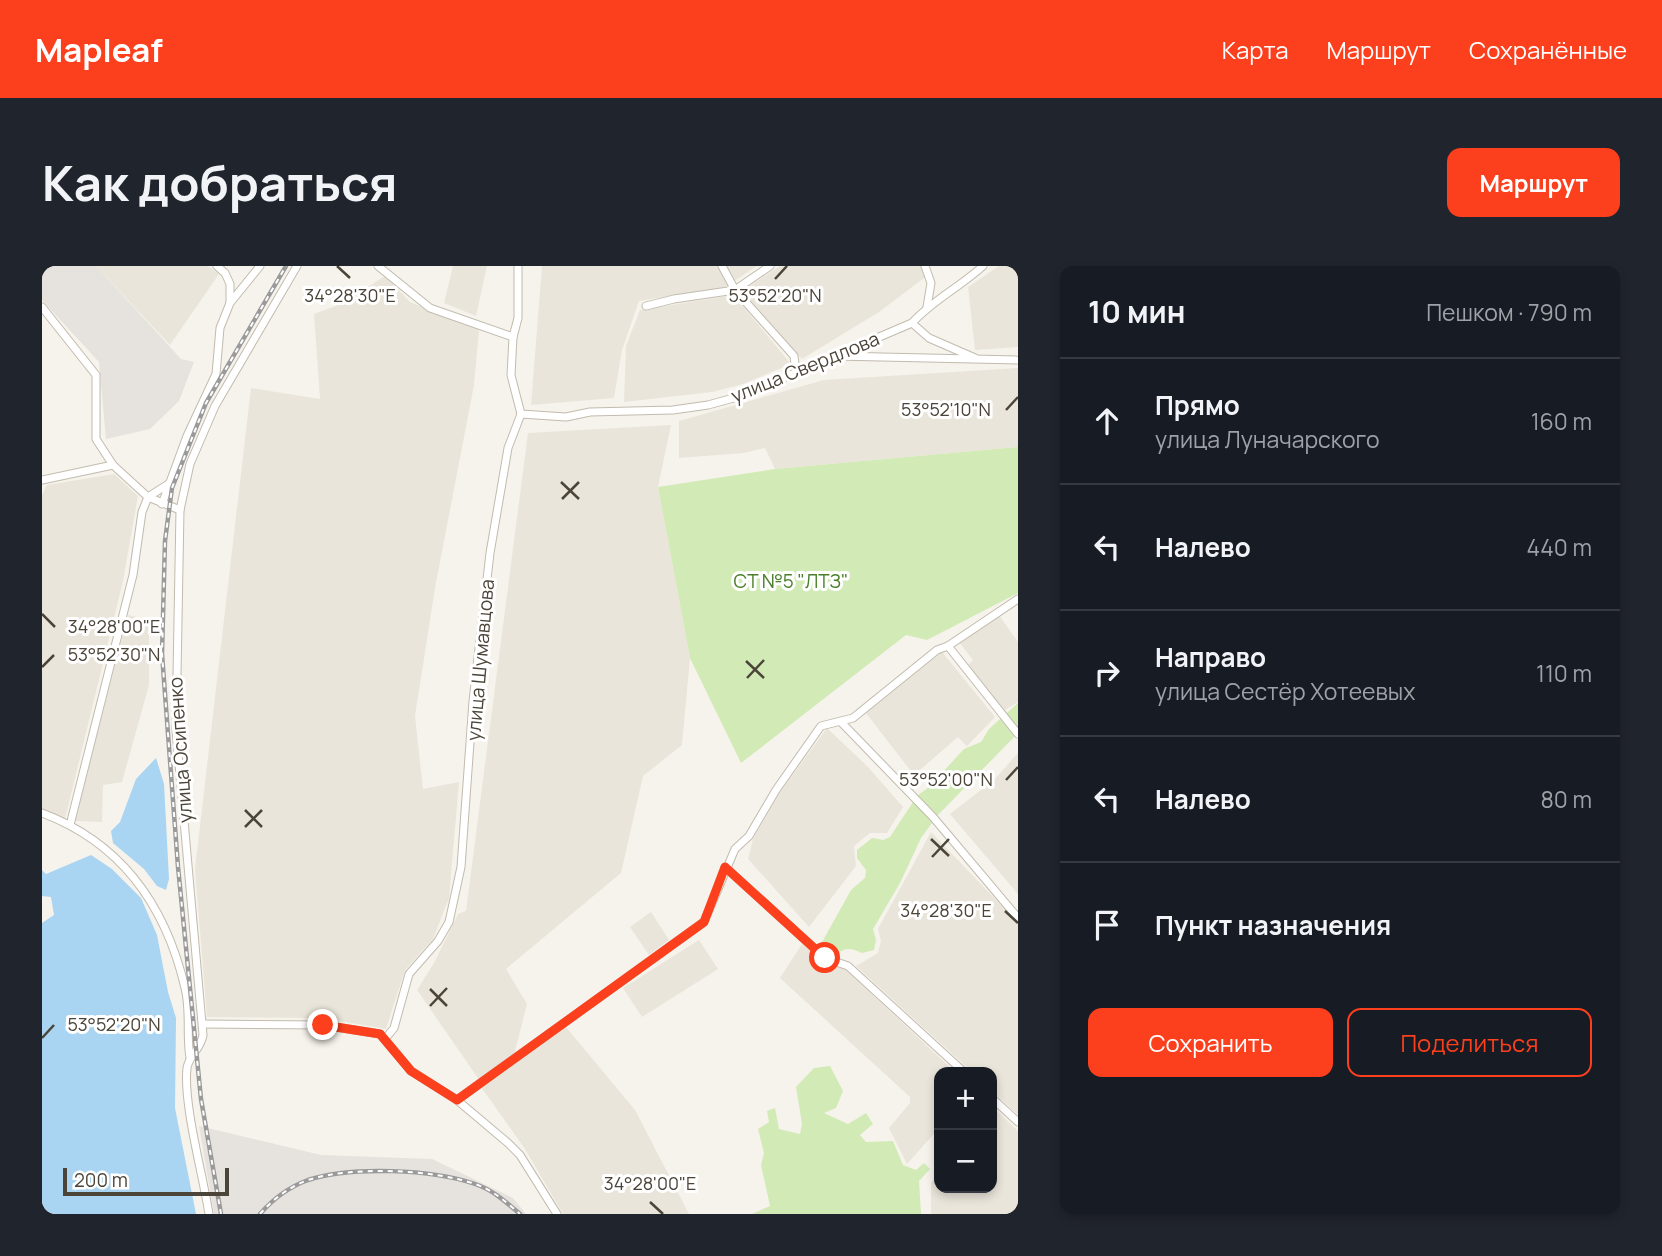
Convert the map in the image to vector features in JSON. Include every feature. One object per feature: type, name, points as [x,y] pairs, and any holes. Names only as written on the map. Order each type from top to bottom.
[{"type":"street","points":[[217,266],[225,273],[230,284],[230,303]]},
{"type":"street","points":[[162,504],[203,397],[215,374],[220,328],[230,303],[260,266]]},
{"type":"street","name":"улица Осипенко","points":[[209,1214],[187,1089],[190,1058],[201,1045],[203,1024],[176,730],[180,510],[190,464],[215,407],[297,266]]},
{"type":"street","points":[[377,266],[430,308],[513,337]]},
{"type":"street","points":[[519,266],[518,318],[513,337],[511,375],[522,414]]},
{"type":"street","points":[[722,266],[735,290],[794,356],[796,372]]},
{"type":"street","points":[[646,306],[735,290],[770,266]]},
{"type":"street","points":[[925,266],[931,282],[927,307]]},
{"type":"street","name":"улица Свердлова","points":[[522,414],[566,417],[590,412],[673,410],[708,405],[741,396],[912,323],[927,307],[961,286],[984,266]]},
{"type":"street","points":[[42,307],[96,375],[96,439],[113,465],[148,497],[180,510]]},
{"type":"street","points":[[912,323],[929,338],[980,362]]},
{"type":"street","points":[[832,356],[956,358],[980,362],[1018,360]]},
{"type":"street","name":"улица Шумавцова","points":[[385,1039],[394,1028],[409,974],[438,941],[449,922],[461,867],[473,701],[490,553],[508,448],[522,414]]},
{"type":"street","points":[[43,482],[113,465]]},
{"type":"street","points":[[70,825],[134,575],[142,512],[148,497],[170,482]]},
{"type":"street","points":[[457,1100],[704,922],[725,867],[821,726],[842,723],[853,718],[937,650],[948,646],[1018,599]]},
{"type":"street","points":[[948,646],[1018,734]]},
{"type":"street","points":[[842,723],[933,817],[1018,918]]},
{"type":"street","points":[[42,814],[70,825],[111,852],[141,884],[170,939],[185,988],[190,1058]]},
{"type":"street","points":[[725,867],[825,958],[849,966],[959,1067]]},
{"type":"street","points":[[203,1024],[323,1025],[372,1031],[385,1039],[411,1071],[457,1100],[520,1155],[557,1214]]},
{"type":"street","points":[[997,1103],[1018,1122]]},
{"type":"shaded area","points":[[42,266],[96,266],[181,359],[194,362],[179,401],[150,429],[106,439],[99,362],[42,300]]},
{"type":"shaded area","points":[[96,266],[208,266],[219,274],[170,345]]},
{"type":"shaded area","points":[[453,266],[487,266],[476,316],[444,303]]},
{"type":"shaded area","points":[[542,266],[757,266],[725,287],[639,301],[622,350],[614,398],[531,405]]},
{"type":"shaded area","points":[[780,266],[922,266],[928,275],[879,312],[802,359],[742,291]]},
{"type":"shaded area","points":[[999,266],[1018,266],[1018,347],[975,350],[968,287]]},
{"type":"shaded area","points":[[385,276],[410,302],[479,330],[474,385],[435,588],[415,716],[423,789],[459,782],[449,898],[433,939],[405,970],[386,1029],[323,1018],[207,1017],[195,869],[251,388],[320,399],[314,314],[341,304]]},
{"type":"shaded area","points":[[728,296],[737,299],[791,364],[743,384],[712,392],[624,402],[626,346],[640,310]]},
{"type":"shaded area","points":[[1018,368],[1018,447],[775,469],[765,448],[743,453],[679,458],[679,421],[824,380]]},
{"type":"shaded area","points":[[671,425],[658,487],[690,658],[682,745],[643,776],[621,873],[506,969],[527,1004],[514,1055],[480,1081],[417,990],[434,963],[458,914],[466,911],[528,433]]},
{"type":"shaded area","points":[[114,474],[138,496],[123,581],[65,819],[42,809],[42,495],[47,485]]},
{"type":"shaded area","points":[[998,614],[1018,642],[1018,702],[1005,710],[967,666],[973,660],[959,642]]},
{"type":"shaded area","points":[[128,615],[149,620],[149,685],[122,782],[103,785],[102,822],[75,821]]},
{"type":"shaded area","points":[[942,652],[995,717],[967,746],[958,737],[914,775],[866,713]]},
{"type":"shaded area","points":[[827,728],[868,767],[903,807],[887,833],[870,833],[854,846],[856,866],[809,927],[748,859],[753,839],[780,792]]},
{"type":"shaded area","points":[[1018,753],[1018,894],[950,814],[994,780]]},
{"type":"shaded area","points":[[931,832],[1018,923],[1018,1115],[997,1096],[997,1067],[967,1067],[856,966],[878,953],[881,941],[878,929]]},
{"type":"shaded area","points":[[651,912],[669,940],[649,955],[630,927]]},
{"type":"shaded area","points":[[699,940],[718,969],[642,1017],[623,988]]},
{"type":"shaded area","points":[[802,944],[823,961],[846,970],[950,1067],[934,1067],[934,1134],[907,1164],[889,1128],[910,1103],[910,1097],[780,978]]},
{"type":"shaded area","points":[[566,1027],[635,1110],[689,1214],[563,1214],[525,1149],[481,1087]]},
{"type":"shaded area","points":[[997,1111],[1018,1131],[1018,1214],[931,1214],[931,1183],[934,1178],[934,1193],[997,1193]]},
{"type":"shaded area","points":[[199,1126],[321,1155],[432,1159],[513,1198],[526,1214],[214,1214]]},
{"type":"green space","name":"СТ №5 \"ЛТЗ\"","points":[[1018,447],[1018,593],[927,640],[906,635],[741,763],[690,658],[658,487],[775,469]]},
{"type":"green space","points":[[1018,703],[1018,733],[937,816],[921,838],[900,883],[873,929],[876,940],[874,950],[862,953],[846,949],[831,954],[825,953],[821,944],[851,890],[865,878],[866,870],[857,858],[857,850],[872,838],[883,840],[890,837],[917,796],[929,787],[964,749],[981,742],[989,729]]},
{"type":"green space","points":[[830,1066],[843,1091],[836,1108],[824,1113],[848,1124],[866,1113],[873,1124],[860,1135],[866,1142],[893,1141],[903,1165],[916,1170],[924,1163],[930,1169],[919,1181],[921,1214],[752,1214],[770,1206],[761,1165],[764,1153],[758,1129],[769,1122],[767,1111],[775,1108],[779,1129],[800,1134],[802,1124],[796,1087],[814,1068]]},
{"type":"water","points":[[156,758],[164,784],[169,879],[166,890],[157,886],[144,869],[113,843],[111,831],[120,822],[136,779]]},
{"type":"water","points":[[91,855],[112,869],[141,898],[157,935],[176,1018],[175,1108],[196,1214],[42,1214],[42,923],[54,915],[51,897],[42,896],[42,870],[46,874]]},
{"type":"railway","points":[[221,1214],[201,1099],[178,867],[162,654],[165,541],[172,488],[206,403],[286,266]]},
{"type":"railway","points":[[260,1214],[282,1194],[308,1180],[368,1171],[415,1172],[475,1184],[493,1193],[520,1214]]},
{"type":"route","points":[[323,1025],[380,1034],[411,1071],[457,1100],[704,922],[725,867],[825,958]]}]
